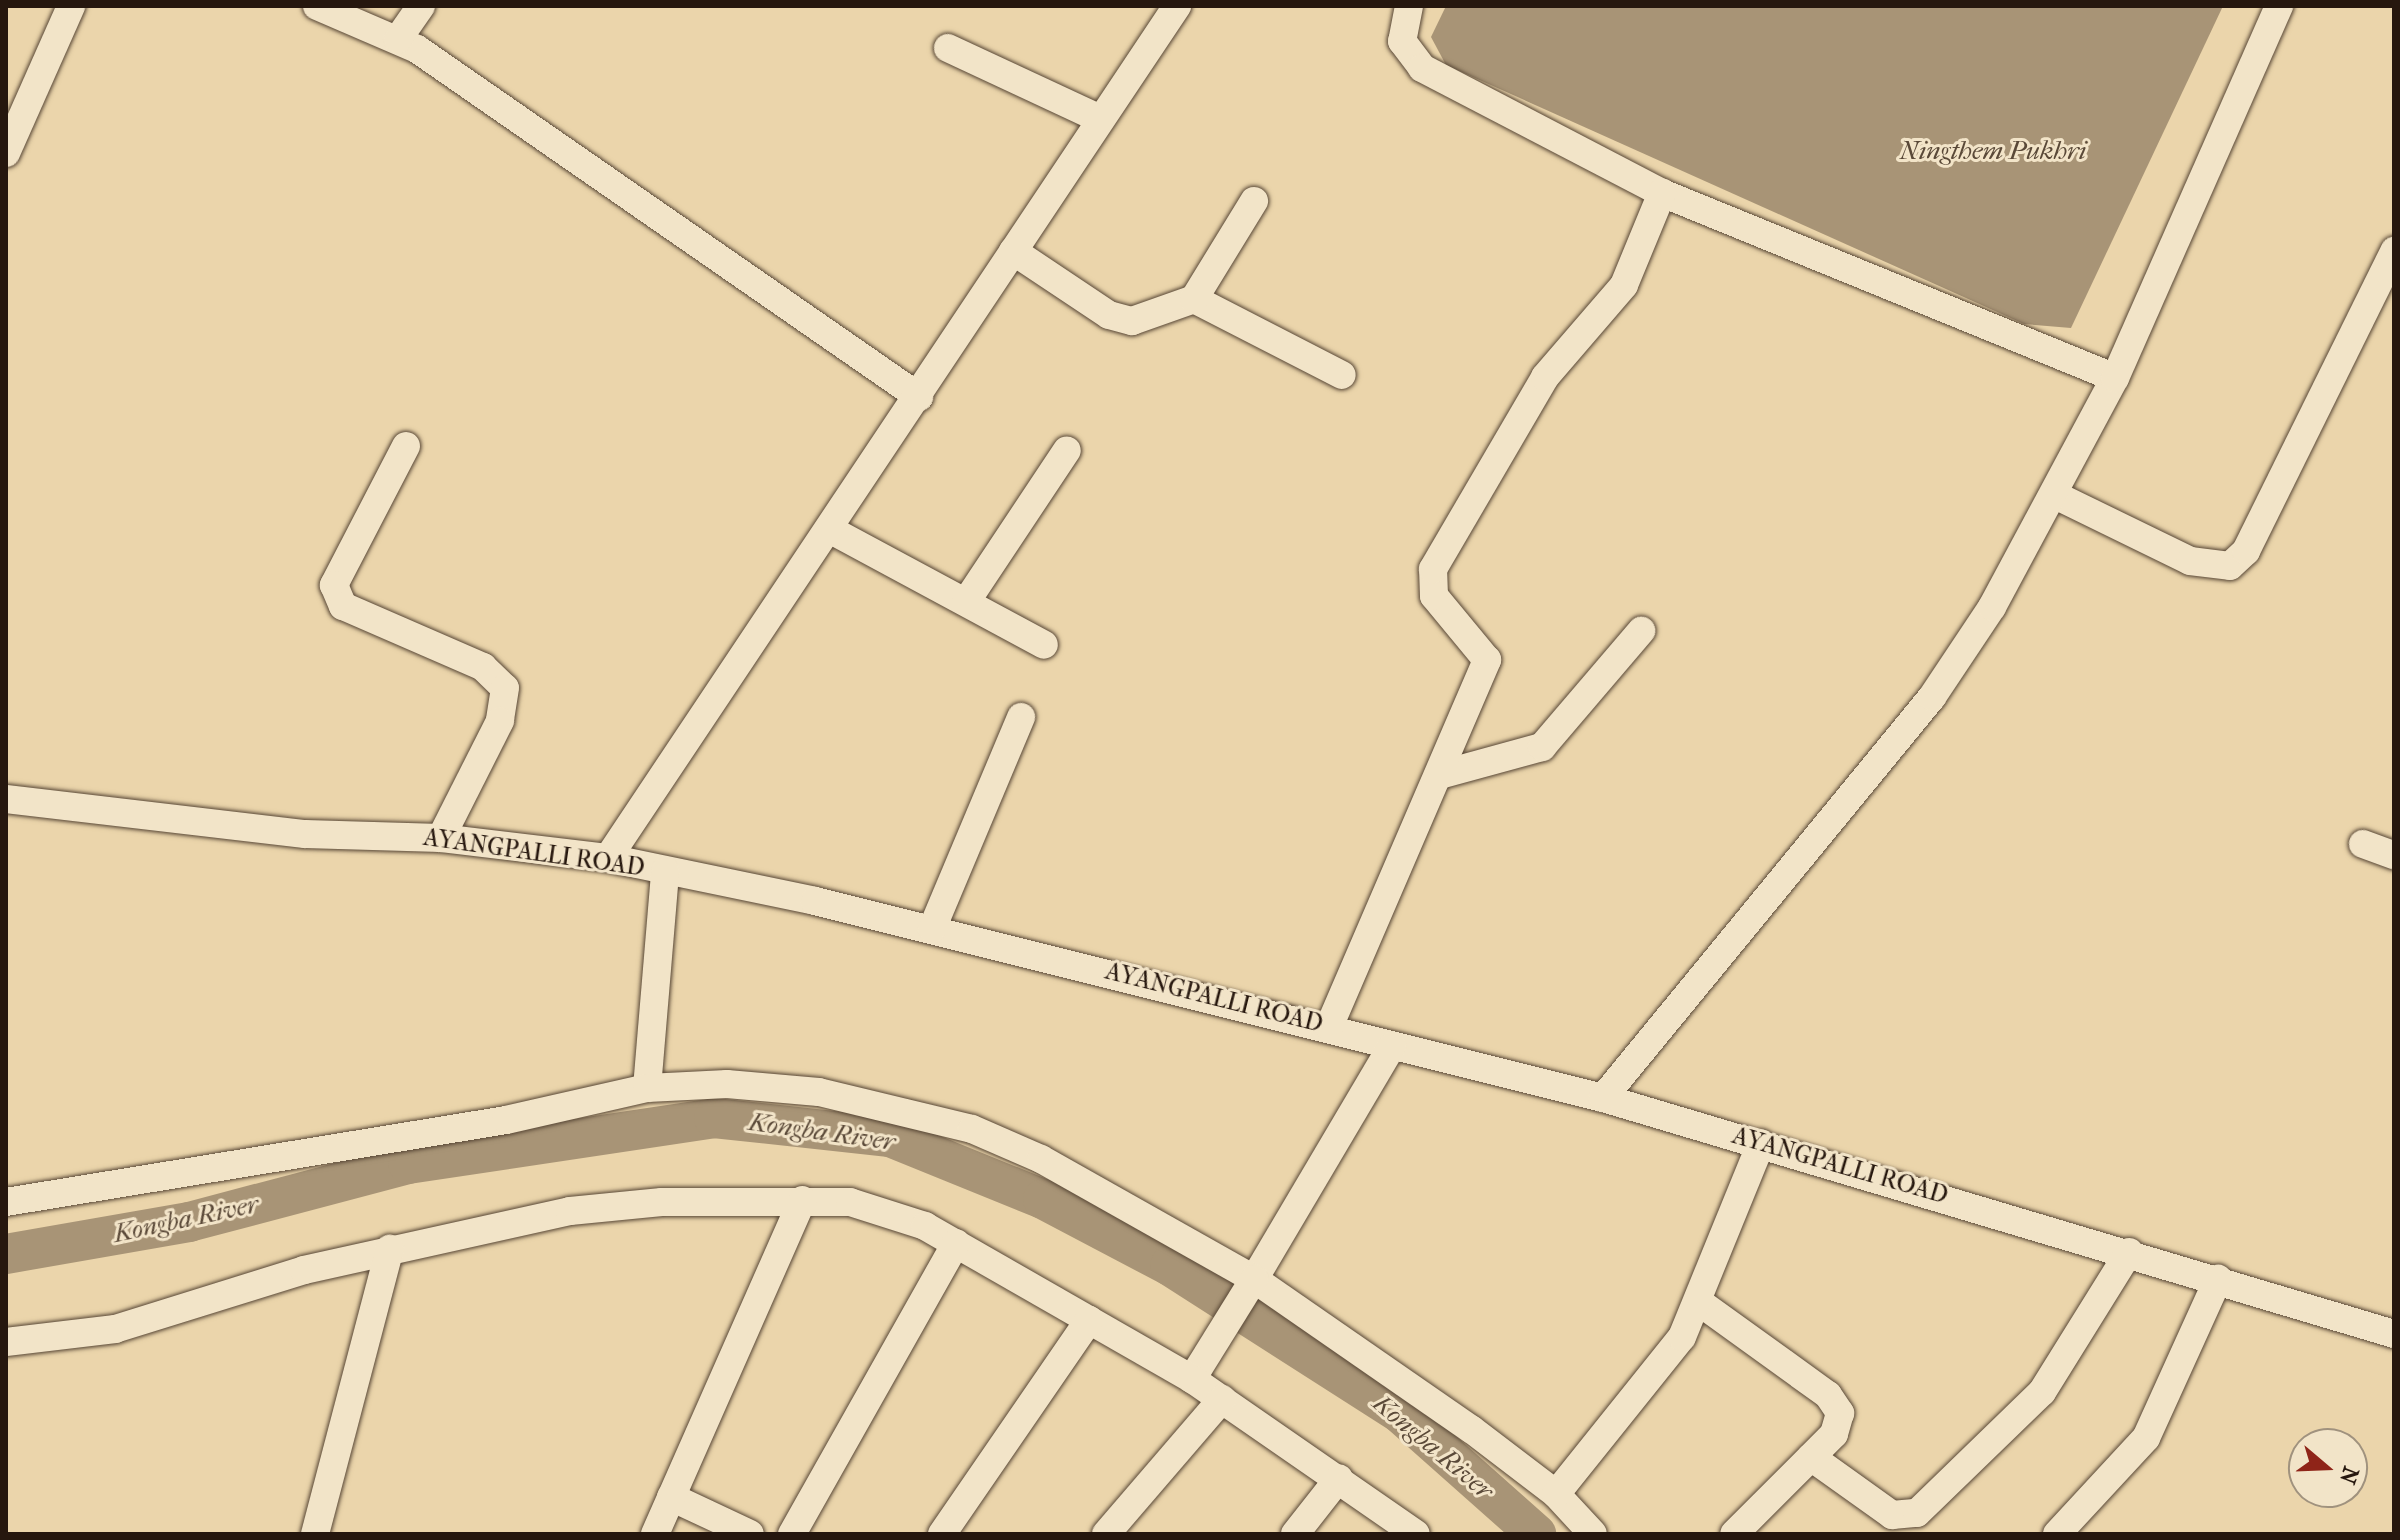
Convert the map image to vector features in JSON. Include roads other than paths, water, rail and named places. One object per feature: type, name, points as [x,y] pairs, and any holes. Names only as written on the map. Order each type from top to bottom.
[{"type":"street","points":[[6,153],[71,6]]},
{"type":"street","points":[[317,6],[398,39],[919,397]]},
{"type":"street","points":[[398,39],[421,6]]},
{"type":"street","points":[[608,858],[919,397],[1096,117],[1177,6]]},
{"type":"street","points":[[1409,6],[1402,41],[1409,59],[1662,193],[2115,378]]},
{"type":"street","points":[[1603,1098],[1932,697],[2057,496],[2115,378],[2279,6]]},
{"type":"street","points":[[948,48],[1096,117]]},
{"type":"street","points":[[1329,1027],[1443,774],[1487,660],[1434,596],[1433,569],[1545,377],[1624,285],[1662,193]]},
{"type":"street","points":[[1013,251],[1124,321],[1194,299],[1254,201]]},
{"type":"street","points":[[2057,496],[2190,561],[2230,566],[2246,551],[2394,251]]},
{"type":"street","points":[[1194,299],[1342,375]]},
{"type":"street","points":[[406,446],[334,585],[343,606],[483,667],[505,688],[500,721],[441,838]]},
{"type":"street","points":[[966,602],[1067,450]]},
{"type":"street","points":[[829,529],[1044,645]]},
{"type":"street","points":[[1443,774],[1542,747],[1641,631]]},
{"type":"street","points":[[932,929],[1021,717]]},
{"type":"street","name":"AYANGPALLI ROAD","points":[[6,799],[305,834],[441,838],[608,858],[932,929],[1603,1098],[2129,1252],[2394,1334]]},
{"type":"street","points":[[2363,844],[2394,855]]},
{"type":"street","points":[[647,1088],[665,872]]},
{"type":"street","points":[[1198,1371],[1392,1046]]},
{"type":"street","points":[[6,1202],[519,1118],[647,1088],[727,1084],[819,1092],[972,1129],[1041,1159],[1249,1288],[1556,1494],[1593,1534]]},
{"type":"street","points":[[1556,1494],[1670,1355],[1699,1302],[1761,1143]]},
{"type":"street","points":[[655,1534],[802,1200]]},
{"type":"street","points":[[6,1342],[115,1329],[390,1249],[570,1211],[802,1200],[880,1208],[956,1243],[1089,1320],[1198,1371],[1222,1399],[1416,1534]]},
{"type":"street","points":[[806,1530],[956,1243]]},
{"type":"street","points":[[315,1534],[390,1249]]},
{"type":"street","points":[[1811,1457],[1892,1515],[1917,1513],[2042,1392],[2129,1252]]},
{"type":"street","points":[[2057,1534],[2146,1438],[2218,1279]]},
{"type":"street","points":[[1699,1302],[1835,1404],[1840,1422],[1811,1457],[1734,1534]]},
{"type":"street","points":[[942,1534],[1089,1320]]},
{"type":"street","points":[[1106,1534],[1222,1399]]},
{"type":"street","points":[[1295,1534],[1339,1478]]},
{"type":"street","points":[[671,1497],[750,1534]]},
{"type":"water","name":"Ningthem Pukhri","points":[[1446,6],[2223,6],[2071,328],[2024,324],[1446,65],[1431,37]]},
{"type":"waterway","name":"Kongba River","points":[[6,1254],[189,1222],[408,1164],[714,1118],[890,1137],[1043,1199],[1170,1266],[1401,1414],[1536,1534]]}]
